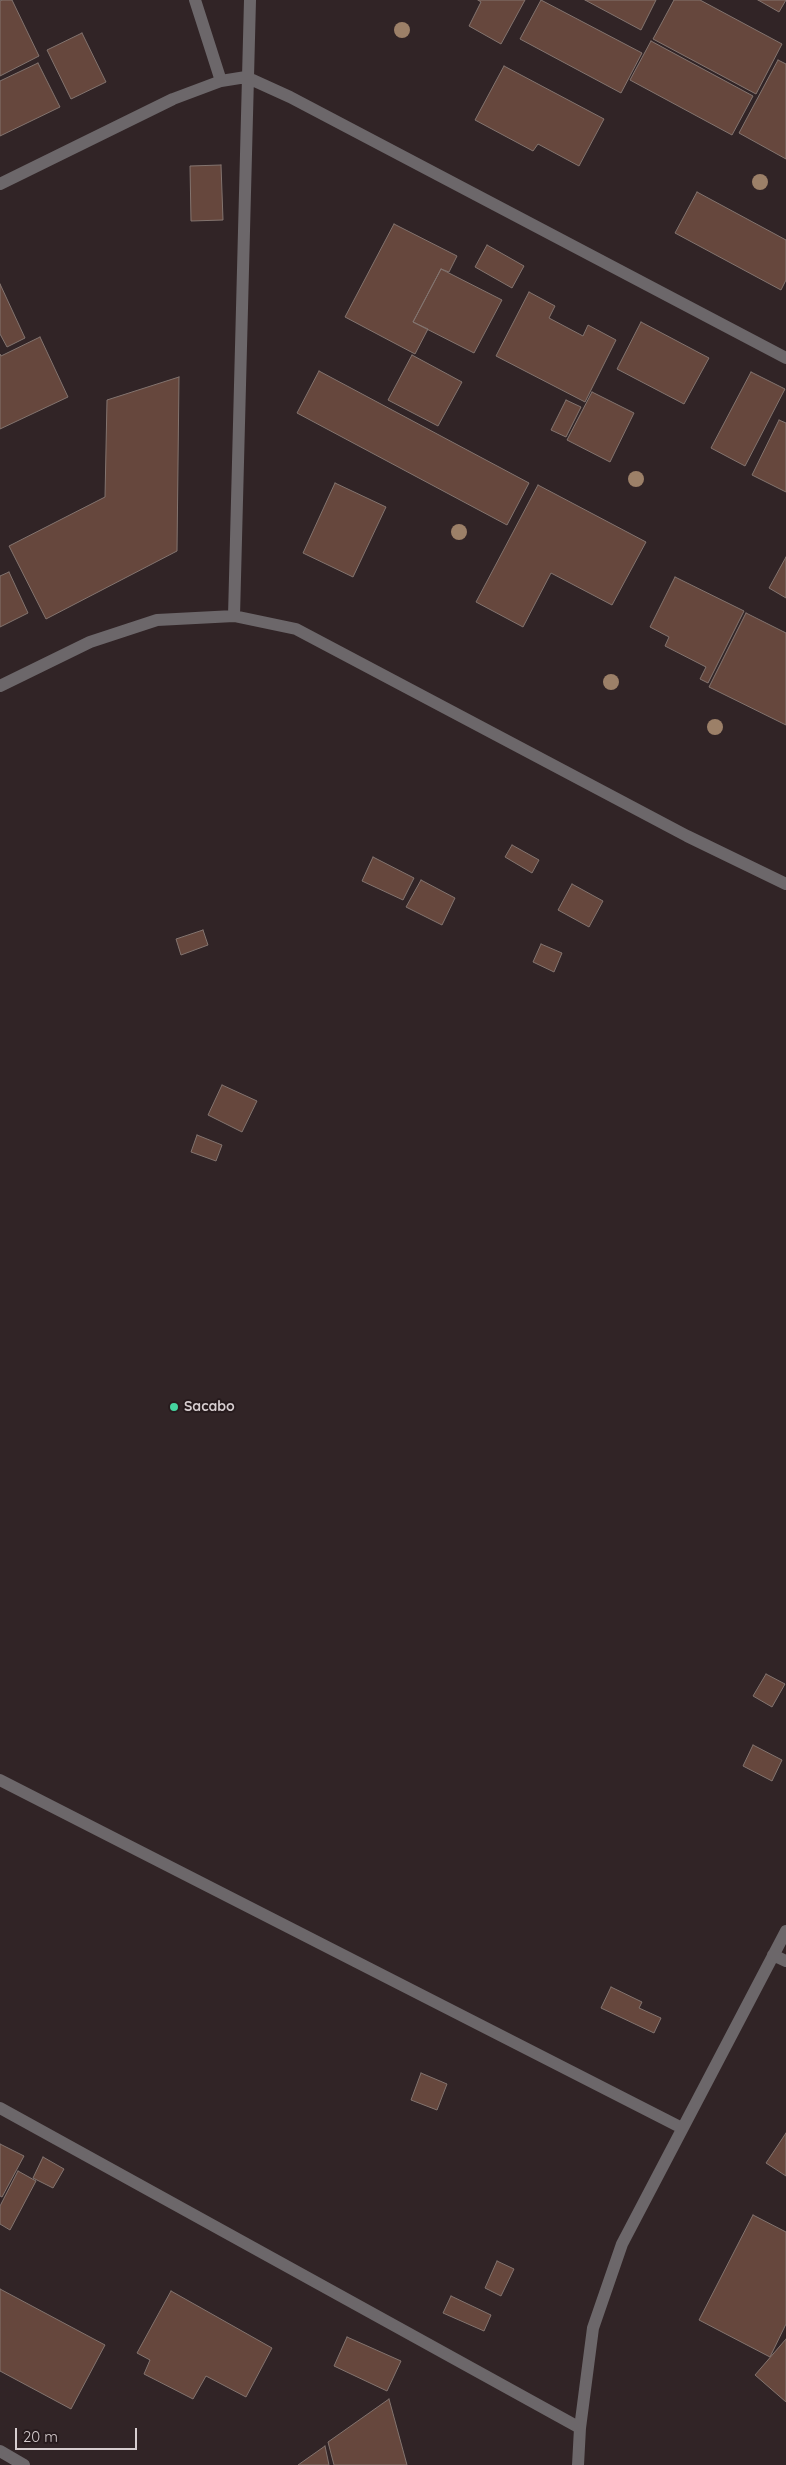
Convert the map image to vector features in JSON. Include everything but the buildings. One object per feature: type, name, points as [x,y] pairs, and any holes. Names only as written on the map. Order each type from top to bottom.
[{"type":"street","points":[[195,0],[221,81]]},
{"type":"street","points":[[234,616],[246,77],[250,0]]},
{"type":"street","points":[[0,184],[173,99],[221,81],[246,77],[290,97],[786,358]]},
{"type":"street","points":[[0,686],[90,642],[157,620],[234,616],[296,630],[687,836],[786,884]]},
{"type":"street","points":[[0,1780],[682,2128]]},
{"type":"street","points":[[578,2465],[580,2428],[593,2328],[622,2244],[786,1931]]},
{"type":"street","points":[[773,1954],[786,1962]]},
{"type":"street","points":[[0,2108],[580,2428]]},
{"type":"street","points":[[0,2451],[24,2465]]},
{"type":"place","name":"Sacabo","points":[[174,1407]]}]
